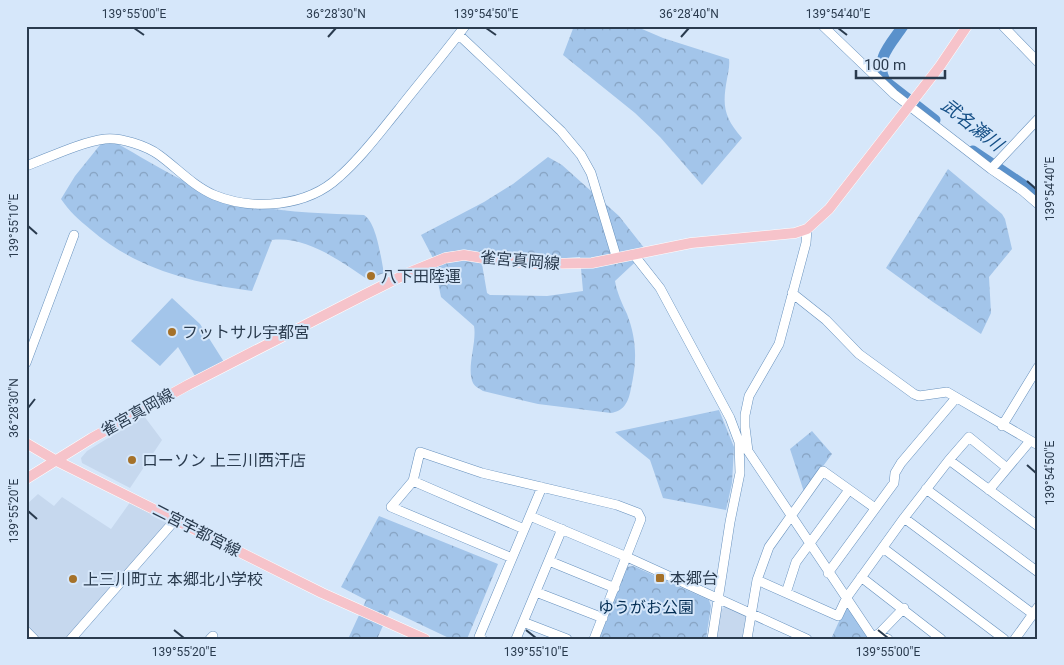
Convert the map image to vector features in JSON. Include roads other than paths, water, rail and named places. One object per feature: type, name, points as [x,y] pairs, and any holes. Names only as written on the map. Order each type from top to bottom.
[{"type":"main road","name":"雀宮真岡線","points":[[26,478],[100,433],[188,385],[373,290],[436,262],[464,255],[501,261],[539,264],[592,264],[691,243],[795,233],[807,228],[829,209],[946,59],[967,26]]},
{"type":"main road","name":"二宮宇都宮線","points":[[26,443],[55,460],[322,592],[425,639]]},
{"type":"street","points":[[26,166],[86,144],[106,139],[128,142],[157,153],[196,185],[214,195],[237,202],[260,205],[282,203],[301,198],[320,190],[338,179],[365,151],[465,26]]},
{"type":"street","points":[[823,26],[908,106],[1038,204]]},
{"type":"street","points":[[1004,26],[1038,62]]},
{"type":"street","points":[[459,35],[561,132],[581,155],[591,173],[617,259]]},
{"type":"street","points":[[991,169],[1038,119]]},
{"type":"street","points":[[807,228],[806,243],[779,344],[749,396],[745,415],[748,451],[874,639],[904,608]]},
{"type":"street","points":[[26,363],[74,236]]},
{"type":"street","points":[[634,255],[660,288],[732,424],[739,442],[740,473],[730,522],[712,639]]},
{"type":"street","points":[[792,293],[826,320],[866,360],[914,394],[919,396],[947,392],[1002,426],[1034,443],[1007,468],[989,490]]},
{"type":"street","points":[[1002,426],[1038,367]]},
{"type":"street","points":[[828,573],[894,483],[895,474],[901,463],[956,398]]},
{"type":"street","points":[[732,424],[739,421],[745,415]]},
{"type":"street","points":[[757,580],[838,616],[847,597],[882,548],[948,460],[969,437],[1007,468]]},
{"type":"street","points":[[512,558],[391,507],[412,481],[420,452],[482,473],[617,506],[638,513],[641,519],[594,639]]},
{"type":"street","points":[[948,460],[1038,526]]},
{"type":"street","points":[[747,639],[757,580],[769,547],[822,471],[875,508]]},
{"type":"street","points":[[412,481],[524,529]]},
{"type":"street","points":[[482,639],[479,638],[542,487]]},
{"type":"street","points":[[926,489],[1038,572]]},
{"type":"street","points":[[786,593],[796,562],[849,490]]},
{"type":"street","points":[[530,516],[627,557],[807,639]]},
{"type":"street","points":[[904,518],[1035,610],[1015,639]]},
{"type":"street","points":[[71,639],[176,519]]},
{"type":"street","points":[[516,639],[562,529]]},
{"type":"street","points":[[882,548],[1004,639]]},
{"type":"street","points":[[549,561],[614,588]]},
{"type":"street","points":[[862,577],[904,608],[941,639]]},
{"type":"street","points":[[536,592],[603,618]]},
{"type":"street","points":[[523,622],[561,638]]},
{"type":"street","points":[[26,631],[34,639]]},
{"type":"street","points":[[878,634],[888,639]]},
{"type":"waterway","name":"武名瀬川","points":[[903,26],[885,52],[881,66],[882,73],[885,81],[935,120]]},
{"type":"waterway","name":"武名瀬川","points":[[973,151],[1028,188],[1038,198]]},
{"type":"place","name":"八下田陸運","points":[[371,276]]},
{"type":"place","name":"フットサル宇都宮","points":[[172,332]]},
{"type":"place","name":"ローソン 上三川西汗店","points":[[132,460]]},
{"type":"place","name":"本郷台","points":[[660,578]]},
{"type":"place","name":"上三川町立 本郷北小学校","points":[[73,579]]},
{"type":"park label","name":"ゆうがお公園","points":[[646,607]]}]
